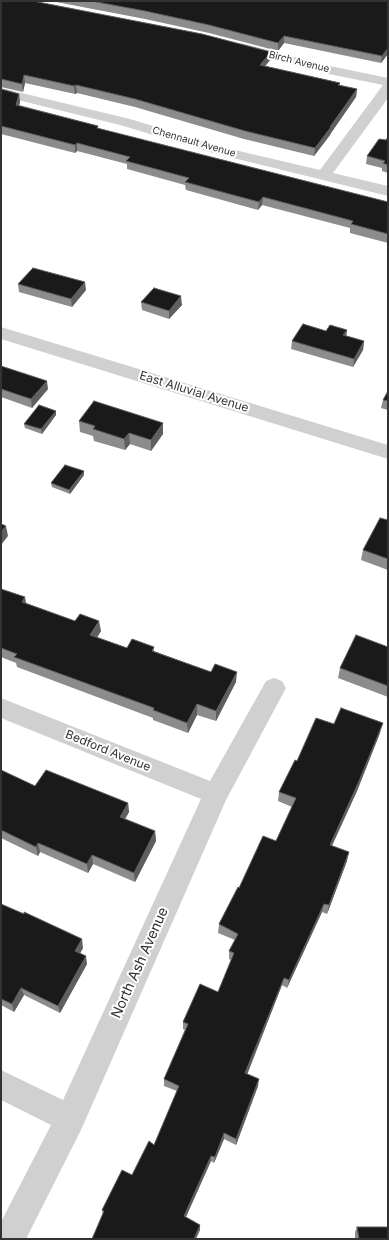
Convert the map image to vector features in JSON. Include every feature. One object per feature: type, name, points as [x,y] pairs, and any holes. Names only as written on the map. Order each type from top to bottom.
[{"type":"street","name":"Birch Avenue","points":[[229,44],[324,69],[388,82]]},
{"type":"street","points":[[324,175],[388,88]]},
{"type":"street","name":"Chennault Avenue","points":[[1,92],[125,122],[218,150],[388,191]]},
{"type":"street","name":"East Alluvial Avenue","points":[[1,333],[388,452]]},
{"type":"street","name":"North Ash Avenue","points":[[9,1239],[70,1119],[216,794],[274,688]]},
{"type":"street","name":"Bedford Avenue","points":[[1,708],[216,794]]},
{"type":"street","points":[[1,1085],[70,1119]]},
{"type":"building","points":[[1,1],[33,1],[202,34],[271,52],[260,65],[340,83],[338,85],[357,89],[315,148],[245,131],[135,99],[76,85],[74,86],[24,75],[22,84],[1,79]]},
{"type":"building","points":[[91,1],[388,1],[388,48],[382,56],[284,36],[278,43],[209,25]]},
{"type":"building","points":[[1,89],[19,94],[16,105],[98,126],[97,128],[388,202],[388,234],[351,224],[353,221],[263,197],[259,202],[185,182],[189,178],[126,161],[130,157],[77,143],[75,145],[1,126]]},
{"type":"building","points":[[388,137],[388,165],[383,163],[385,161],[367,156],[379,139],[386,140]]},
{"type":"building","points":[[33,268],[85,282],[71,299],[18,284]]},
{"type":"building","points":[[154,288],[181,296],[169,311],[141,302]]},
{"type":"building","points":[[303,324],[326,331],[330,325],[347,330],[343,335],[364,341],[354,359],[292,341]]},
{"type":"building","points":[[1,366],[47,381],[31,399],[1,389]]},
{"type":"building","points":[[388,391],[388,401],[383,400]]},
{"type":"building","points":[[94,401],[163,423],[151,440],[129,433],[124,439],[93,429],[95,426],[79,421]]},
{"type":"building","points":[[39,405],[56,411],[41,429],[24,424]]},
{"type":"building","points":[[65,465],[84,471],[69,490],[51,483]]},
{"type":"building","points":[[380,518],[388,520],[388,559],[363,550]]},
{"type":"building","points":[[1,524],[6,526],[1,532]]},
{"type":"building","points":[[1,589],[25,597],[22,602],[75,621],[80,614],[99,621],[90,635],[127,648],[132,639],[154,647],[152,651],[211,672],[215,664],[237,672],[216,711],[197,704],[187,723],[153,710],[154,708],[14,657],[17,654],[1,648]]},
{"type":"building","points":[[356,635],[388,647],[388,686],[340,668]]},
{"type":"building","points":[[341,708],[383,723],[330,845],[349,852],[329,905],[324,904],[289,980],[284,978],[245,1073],[259,1079],[236,1139],[224,1133],[215,1157],[211,1156],[184,1216],[200,1225],[194,1239],[92,1239],[104,1211],[102,1210],[122,1170],[132,1175],[149,1141],[154,1145],[179,1086],[164,1079],[188,1024],[183,1022],[200,984],[218,992],[234,953],[229,951],[238,934],[219,924],[238,887],[239,888],[263,836],[276,841],[296,798],[279,792],[295,760],[297,761],[316,718],[334,724]]},
{"type":"building","points":[[1,770],[35,786],[46,770],[128,803],[120,817],[155,831],[134,873],[92,855],[87,864],[38,843],[36,847],[1,830]]},
{"type":"building","points":[[1,904],[24,914],[24,912],[82,939],[75,951],[86,956],[58,1006],[21,988],[12,1004],[1,999]]},
{"type":"building","points":[[357,1227],[388,1227],[388,1239],[359,1239]]}]
